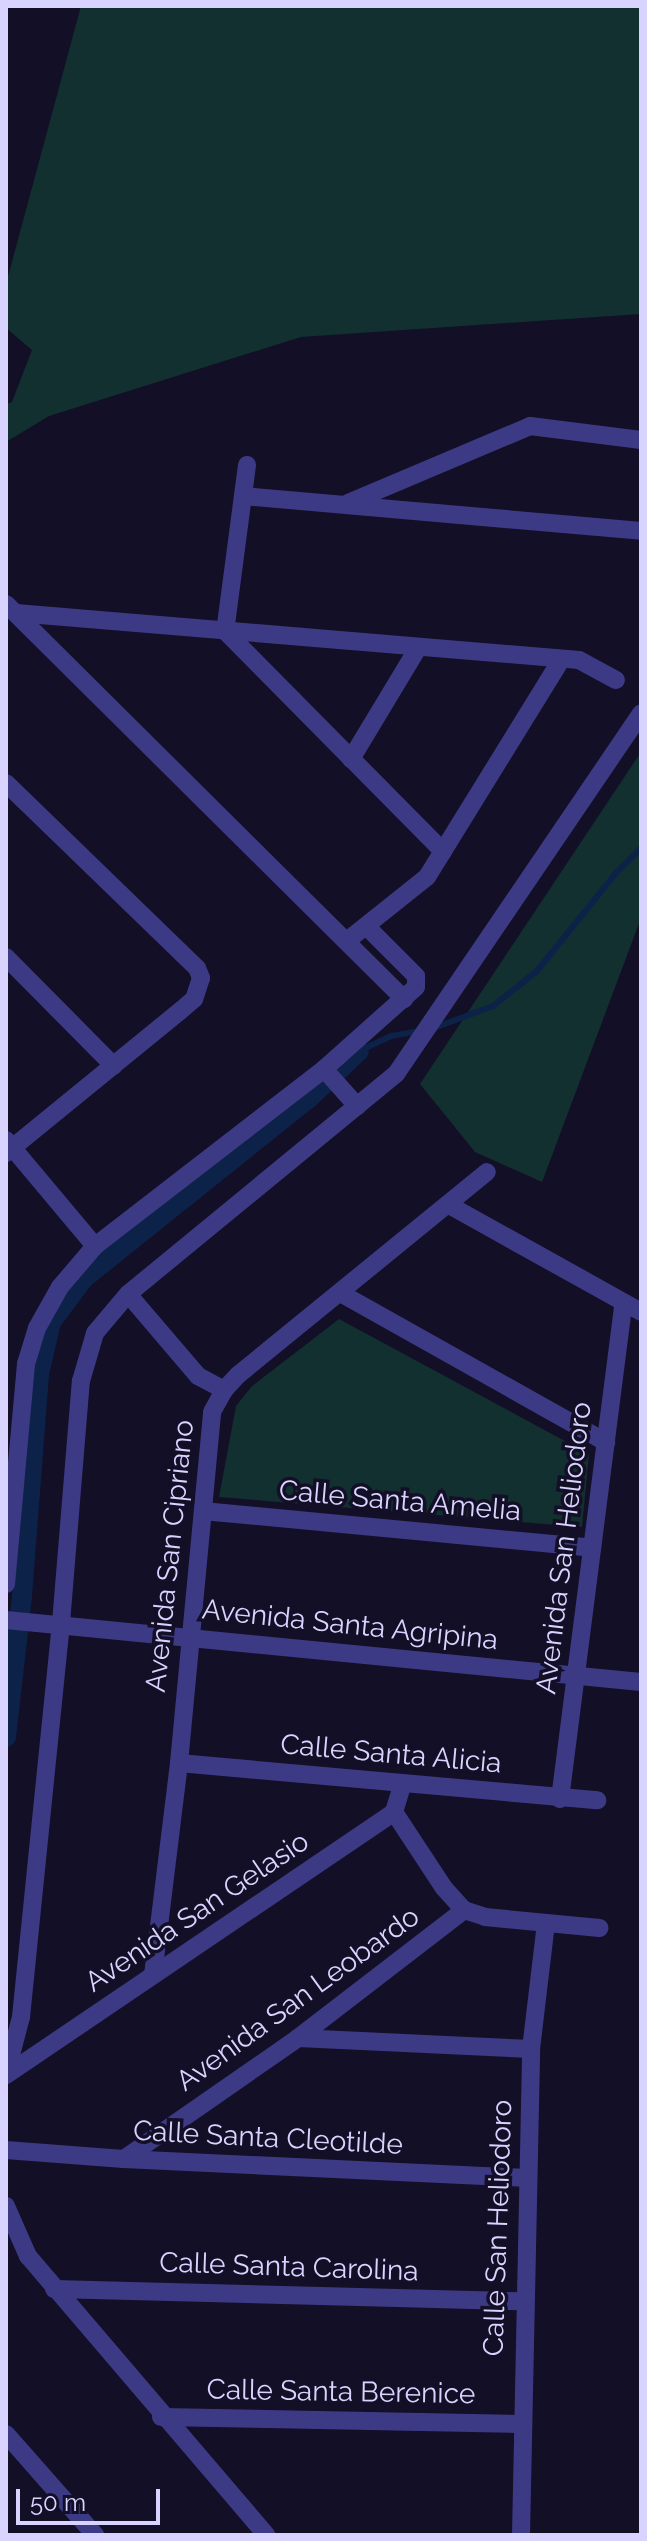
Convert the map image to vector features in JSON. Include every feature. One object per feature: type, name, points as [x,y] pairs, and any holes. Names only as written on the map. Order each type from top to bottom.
[{"type":"street","points":[[344,505],[530,426],[641,440]]},
{"type":"street","points":[[225,631],[247,465]]},
{"type":"street","points":[[243,496],[641,531]]},
{"type":"street","points":[[11,609],[589,663],[616,680]]},
{"type":"street","points":[[11,609],[348,940],[404,999]]},
{"type":"street","points":[[225,631],[443,851]]},
{"type":"street","points":[[351,759],[418,648]]},
{"type":"street","points":[[348,940],[427,877],[561,660]]},
{"type":"street","points":[[6,2075],[21,2017],[53,1622],[86,1358],[103,1321],[128,1294],[396,1074],[641,713]]},
{"type":"street","points":[[6,783],[197,968],[199,987],[194,999],[114,1066],[8,1146],[95,1246]]},
{"type":"street","points":[[6,1584],[26,1364],[49,1303],[95,1246],[324,1069],[416,987],[416,976],[367,927]]},
{"type":"street","points":[[6,957],[114,1066]]},
{"type":"street","points":[[324,1069],[357,1106]]},
{"type":"street","name":"Avenida San Cipriano","points":[[153,1975],[179,1763],[209,1424],[224,1390],[238,1375],[342,1294],[487,1172]]},
{"type":"street","points":[[449,1205],[641,1312]]},
{"type":"street","points":[[128,1294],[198,1376],[224,1390]]},
{"type":"street","points":[[342,1294],[606,1442]]},
{"type":"street","name":"Avenida San Heliodoro","points":[[560,1799],[623,1304]]},
{"type":"street","name":"Calle Santa Amelia","points":[[203,1511],[592,1548]]},
{"type":"street","name":"Avenida Santa Agripina","points":[[10,1620],[641,1682]]},
{"type":"street","name":"Calle Santa Alicia","points":[[179,1763],[597,1800]]},
{"type":"street","points":[[403,1783],[394,1812],[444,1888],[464,1910],[485,1917],[599,1928]]},
{"type":"street","name":"Avenida San Gelasio","points":[[6,2075],[394,1812]]},
{"type":"street","name":"Avenida San Leobardo","points":[[124,2159],[298,2038],[464,1910]]},
{"type":"street","name":"Calle San Heliodoro","points":[[521,2535],[523,2301],[531,2049],[546,1923]]},
{"type":"street","points":[[298,2038],[531,2049]]},
{"type":"street","name":"Calle Santa Cleotilde","points":[[6,2150],[124,2159],[527,2178]]},
{"type":"street","points":[[6,2206],[28,2256],[54,2289],[161,2417],[266,2535]]},
{"type":"street","name":"Calle Santa Carolina","points":[[54,2289],[523,2301]]},
{"type":"street","name":"Calle Santa Berenice","points":[[161,2417],[521,2424]]},
{"type":"street","points":[[6,2434],[87,2531]]},
{"type":"green space","points":[[81,6],[641,6],[641,314],[301,337],[49,416],[6,442],[6,404],[12,402],[32,350],[6,328],[6,284]]},
{"type":"green space","points":[[641,752],[641,918],[542,1182],[475,1152],[420,1084]]},
{"type":"green space","points":[[339,1319],[589,1454],[582,1527],[219,1497],[236,1406],[252,1386]]},
{"type":"waterway","points":[[434,1028],[493,1006],[537,971],[616,873],[641,848]]},
{"type":"waterway","points":[[359,1051],[391,1036],[419,1031]]},
{"type":"waterway","points":[[6,1737],[22,1596],[39,1374],[51,1322],[83,1279],[308,1099],[359,1051]]}]
